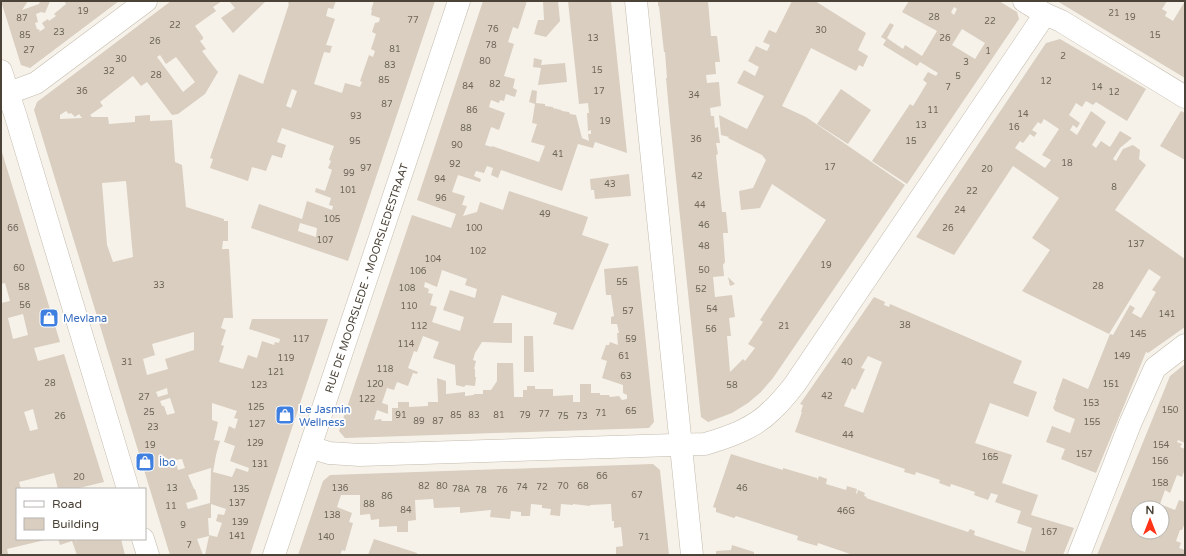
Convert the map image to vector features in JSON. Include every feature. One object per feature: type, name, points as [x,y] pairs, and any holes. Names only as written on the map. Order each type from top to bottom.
[{"type":"street","points":[[9,93],[36,82],[146,1]]},
{"type":"street","name":"RUE DE MOORSLEDE - MOORSLEDESTRAAT","points":[[274,555],[459,1]]},
{"type":"street","points":[[636,1],[692,555]]},
{"type":"street","points":[[1024,1],[1045,14],[1061,21],[1185,97]]},
{"type":"street","points":[[310,447],[330,453],[360,455],[705,444],[725,438],[758,421],[772,411],[800,377],[1045,14]]},
{"type":"street","points":[[1,71],[9,93],[128,488]]},
{"type":"street","points":[[1079,555],[1130,424],[1155,368],[1185,345]]},
{"type":"street","points":[[143,540],[148,555]]},
{"type":"building","points":[[1,1],[28,1],[22,10],[39,4],[40,1],[50,1],[45,13],[41,12],[36,14],[38,22],[35,23],[37,29],[40,30],[39,32],[45,28],[42,23],[48,19],[49,21],[56,16],[54,14],[66,4],[64,1],[119,1],[30,68],[21,65]]},
{"type":"building","points":[[171,1],[222,1],[213,7],[216,11],[195,26],[203,37],[200,41],[206,49],[202,51],[218,72],[205,94],[178,114],[172,115],[147,82],[141,86],[133,76],[100,102],[103,106],[90,115],[92,117],[108,117],[109,124],[135,122],[135,116],[150,115],[150,121],[172,120],[175,162],[182,165],[186,207],[224,219],[224,221],[228,221],[228,241],[223,241],[222,249],[229,249],[233,318],[224,318],[221,328],[226,330],[221,345],[224,346],[219,362],[243,369],[248,355],[257,358],[262,341],[274,345],[275,342],[279,343],[280,339],[249,329],[252,319],[328,319],[250,555],[205,555],[209,536],[197,539],[203,555],[170,555],[34,110],[37,102]],"holes":[[[160,55],[166,64],[176,57],[195,82],[183,92],[157,57]],[[66,111],[75,117],[79,114],[82,118],[60,119],[60,115]],[[126,181],[133,257],[113,262],[107,245],[102,183]],[[194,332],[194,350],[165,359],[168,369],[147,375],[143,359],[155,355],[152,344]],[[167,388],[168,394],[158,397],[156,392]],[[170,398],[175,413],[167,415],[164,406],[162,406],[160,401]],[[212,403],[237,411],[234,418],[238,419],[235,429],[229,426],[224,442],[235,446],[230,461],[249,468],[248,472],[236,468],[232,477],[213,472],[220,441],[214,440],[218,422],[212,420]],[[182,459],[185,468],[178,470],[175,460]],[[211,468],[210,503],[188,509],[186,503],[198,499],[188,475]],[[211,504],[226,509],[224,515],[218,514],[216,521],[222,523],[217,537],[209,535],[208,518],[211,518]]]},
{"type":"building","points":[[229,1],[265,2],[233,33],[221,18],[235,8]]},
{"type":"building","points":[[289,1],[336,1],[333,9],[328,8],[326,16],[335,19],[326,45],[332,46],[330,53],[324,52],[314,84],[342,93],[345,83],[360,87],[362,82],[360,81],[369,55],[373,57],[375,51],[371,49],[376,34],[372,32],[375,23],[379,22],[380,18],[371,15],[374,1],[435,1],[348,261],[251,228],[259,204],[302,219],[307,201],[332,210],[333,206],[329,205],[331,198],[315,192],[316,188],[325,191],[332,170],[328,168],[334,146],[282,128],[277,142],[286,145],[282,158],[272,155],[266,171],[252,167],[248,181],[210,168],[213,159],[210,158],[239,74],[263,84]],"holes":[[[292,89],[297,91],[291,108],[286,106]],[[300,223],[317,228],[316,237],[298,231]]]},
{"type":"building","points":[[483,1],[527,1],[518,29],[513,27],[508,42],[514,44],[504,76],[515,79],[513,88],[517,90],[515,97],[506,94],[504,101],[500,100],[499,103],[491,100],[489,107],[505,113],[499,130],[491,127],[485,145],[539,162],[545,146],[531,142],[537,124],[532,123],[535,104],[529,102],[532,90],[537,91],[536,103],[545,104],[545,106],[553,107],[576,115],[582,138],[589,141],[588,134],[591,134],[591,130],[588,131],[588,103],[579,104],[568,1],[611,1],[627,153],[595,142],[593,148],[578,144],[562,191],[501,170],[498,178],[491,175],[493,168],[487,166],[484,173],[476,171],[474,176],[481,179],[480,182],[458,175],[452,192],[465,196],[462,205],[467,206],[463,216],[477,212],[480,202],[503,210],[509,191],[588,217],[582,235],[609,244],[573,330],[553,324],[557,313],[502,295],[493,323],[512,323],[512,343],[482,342],[475,353],[473,360],[476,361],[474,369],[476,377],[475,386],[466,385],[464,387],[456,385],[455,365],[433,358],[439,342],[423,336],[417,352],[414,351],[408,368],[418,372],[417,374],[413,373],[408,386],[397,382],[394,390],[387,388],[382,403],[388,405],[388,414],[377,410],[374,420],[381,419],[382,421],[392,421],[392,408],[398,408],[398,402],[409,402],[409,407],[428,406],[428,402],[438,402],[437,378],[446,381],[446,394],[465,392],[465,396],[483,394],[483,390],[491,390],[497,381],[497,363],[513,363],[514,397],[523,397],[523,390],[527,390],[527,386],[535,386],[535,389],[553,389],[553,396],[573,395],[573,402],[580,402],[580,384],[591,384],[591,393],[600,393],[600,395],[609,395],[610,397],[619,396],[622,400],[627,399],[627,395],[623,393],[623,385],[602,378],[607,361],[601,359],[606,345],[609,345],[610,342],[618,345],[617,333],[619,333],[617,324],[611,324],[611,317],[614,316],[611,295],[606,295],[604,269],[638,266],[654,422],[649,428],[345,438],[339,431],[412,215],[451,228],[456,214],[417,200]],"holes":[[[442,270],[467,279],[465,285],[477,289],[475,298],[450,290],[443,310],[464,317],[460,331],[432,322],[437,307],[430,305],[433,294],[428,293],[429,289],[424,287],[425,282],[437,287]]]},
{"type":"building","points":[[543,1],[558,1],[560,21],[546,37],[534,34],[538,20],[544,20]]},
{"type":"building","points":[[658,1],[708,1],[711,36],[717,36],[720,62],[715,62],[716,74],[706,75],[707,83],[719,82],[721,106],[710,108],[711,116],[714,116],[715,128],[718,127],[720,143],[716,143],[718,154],[716,155],[722,212],[726,212],[728,233],[723,233],[725,262],[723,265],[724,276],[713,277],[715,297],[732,295],[735,317],[729,318],[731,336],[727,336],[730,372],[743,359],[745,361],[755,348],[748,344],[763,322],[760,320],[826,220],[772,184],[760,208],[741,210],[739,191],[753,188],[766,160],[762,155],[728,138],[729,137],[721,135],[719,115],[747,129],[764,96],[737,83],[744,70],[755,76],[759,67],[748,61],[756,46],[767,51],[770,45],[763,42],[769,30],[776,33],[792,1],[815,1],[866,33],[858,50],[868,56],[863,67],[859,65],[856,71],[811,48],[782,106],[806,117],[905,185],[773,378],[761,392],[748,403],[732,413],[708,422],[701,417],[670,121],[665,52]]},
{"type":"building","points":[[909,1],[999,1],[1017,12],[1019,19],[907,184],[872,161],[910,104],[913,106],[927,83],[923,80],[928,72],[936,76],[938,73],[920,62],[917,66],[883,45],[886,40],[881,37],[890,23],[894,25],[887,38],[903,49],[905,45],[922,56],[937,31],[902,12]],"holes":[[[954,7],[957,9],[954,15],[951,12]],[[962,29],[985,43],[975,59],[952,45]]]},
{"type":"building","points":[[1057,1],[1167,1],[1162,9],[1167,12],[1165,16],[1173,21],[1185,1],[1185,78]]},
{"type":"building","points":[[1060,39],[1146,89],[1127,121],[1096,102],[1093,105],[1086,101],[1082,107],[1076,103],[1069,115],[1080,123],[1077,128],[1073,125],[1070,130],[1077,135],[1091,111],[1106,122],[1092,145],[1096,148],[1101,141],[1110,147],[1120,131],[1132,138],[1120,148],[1113,159],[1116,161],[1123,149],[1133,145],[1140,150],[1139,159],[1146,165],[1115,210],[1185,259],[1185,327],[1148,353],[1146,352],[1096,473],[1061,459],[1065,449],[1046,442],[1052,426],[1070,433],[1075,419],[1055,411],[1053,408],[1055,400],[1063,378],[1088,389],[1110,334],[1113,335],[1130,305],[1135,308],[1132,313],[1141,318],[1156,292],[1152,290],[1161,277],[1149,269],[1109,334],[1022,291],[1050,250],[1032,238],[1059,198],[1013,166],[954,255],[916,237],[1046,43]],"holes":[[[1044,119],[1059,129],[1042,155],[1051,160],[1045,168],[1015,148],[1020,141],[1023,143],[1030,134],[1034,137],[1037,133],[1032,130],[1038,122],[1041,124]]]},
{"type":"building","points":[[534,58],[542,60],[541,65],[565,63],[567,82],[538,85],[541,68],[533,67]]},
{"type":"building","points":[[841,89],[871,110],[848,144],[817,124]]},
{"type":"building","points":[[1181,111],[1185,113],[1185,160],[1160,146]]},
{"type":"building","points":[[1,149],[60,342],[34,348],[38,361],[64,354],[104,482],[79,488],[58,488],[54,473],[19,482],[21,488],[16,488],[16,540],[45,540],[7,549],[8,554],[1,555],[1,303],[10,301],[5,283],[1,284]],"holes":[[[23,314],[28,335],[13,339],[8,318]],[[33,409],[38,429],[30,431],[24,412]]]},
{"type":"building","points":[[629,174],[631,196],[595,199],[594,190],[591,190],[590,179]]},
{"type":"building","points":[[728,277],[735,284],[730,286]]},
{"type":"building","points":[[874,297],[885,302],[884,305],[889,307],[890,304],[1022,361],[1013,383],[1037,392],[1028,417],[990,403],[975,443],[1012,455],[1002,483],[1038,495],[1031,515],[1074,528],[1063,555],[853,555],[818,543],[817,546],[797,540],[798,536],[736,516],[734,518],[716,512],[716,508],[713,507],[731,454],[783,470],[783,468],[817,478],[817,481],[819,476],[827,479],[826,484],[846,490],[847,486],[857,489],[857,494],[858,490],[865,493],[864,496],[867,497],[866,498],[968,532],[970,529],[975,531],[974,535],[1025,552],[1032,528],[1017,523],[1021,511],[995,502],[998,495],[991,493],[988,500],[974,495],[975,492],[951,484],[950,487],[939,483],[940,480],[916,472],[915,475],[904,472],[905,469],[795,432],[802,412],[803,405],[800,404]],"holes":[[[868,356],[882,362],[863,413],[844,406],[852,388],[855,390],[865,369],[861,368]]]},
{"type":"building","points":[[524,336],[533,336],[534,372],[524,372]]},
{"type":"building","points":[[1185,364],[1185,443],[1178,440],[1177,442],[1182,444],[1180,447],[1185,449],[1185,469],[1182,477],[1177,475],[1170,493],[1165,490],[1161,500],[1130,500],[1130,540],[1170,540],[1170,508],[1175,510],[1179,500],[1185,502],[1185,523],[1182,530],[1180,530],[1176,541],[1181,543],[1179,548],[1185,550],[1185,555],[1097,555],[1170,376]]},
{"type":"building","points":[[653,464],[660,470],[669,555],[616,554],[616,547],[623,546],[621,527],[614,528],[614,521],[612,521],[611,504],[590,506],[561,504],[560,516],[550,515],[551,509],[542,508],[542,505],[531,504],[530,516],[521,516],[521,512],[511,511],[510,519],[490,517],[491,510],[460,513],[460,507],[434,508],[433,499],[415,500],[416,520],[408,521],[408,532],[397,532],[397,526],[379,527],[379,519],[371,520],[370,514],[360,515],[360,495],[341,495],[337,507],[352,513],[349,522],[353,523],[345,551],[342,550],[340,555],[298,555],[323,481],[330,475]]},
{"type":"building","points":[[374,539],[417,553],[417,555],[368,555]]},
{"type":"building","points":[[58,540],[121,540],[125,555],[77,555],[72,541],[60,545]]},
{"type":"building","points":[[732,545],[754,552],[754,555],[716,555],[716,551],[731,550]]},
{"type":"place","name":"Mevlana","points":[[49,318]]},
{"type":"place","name":"Le Jasmin Wellness","points":[[285,415]]},
{"type":"place","name":"İbo","points":[[145,462]]}]
